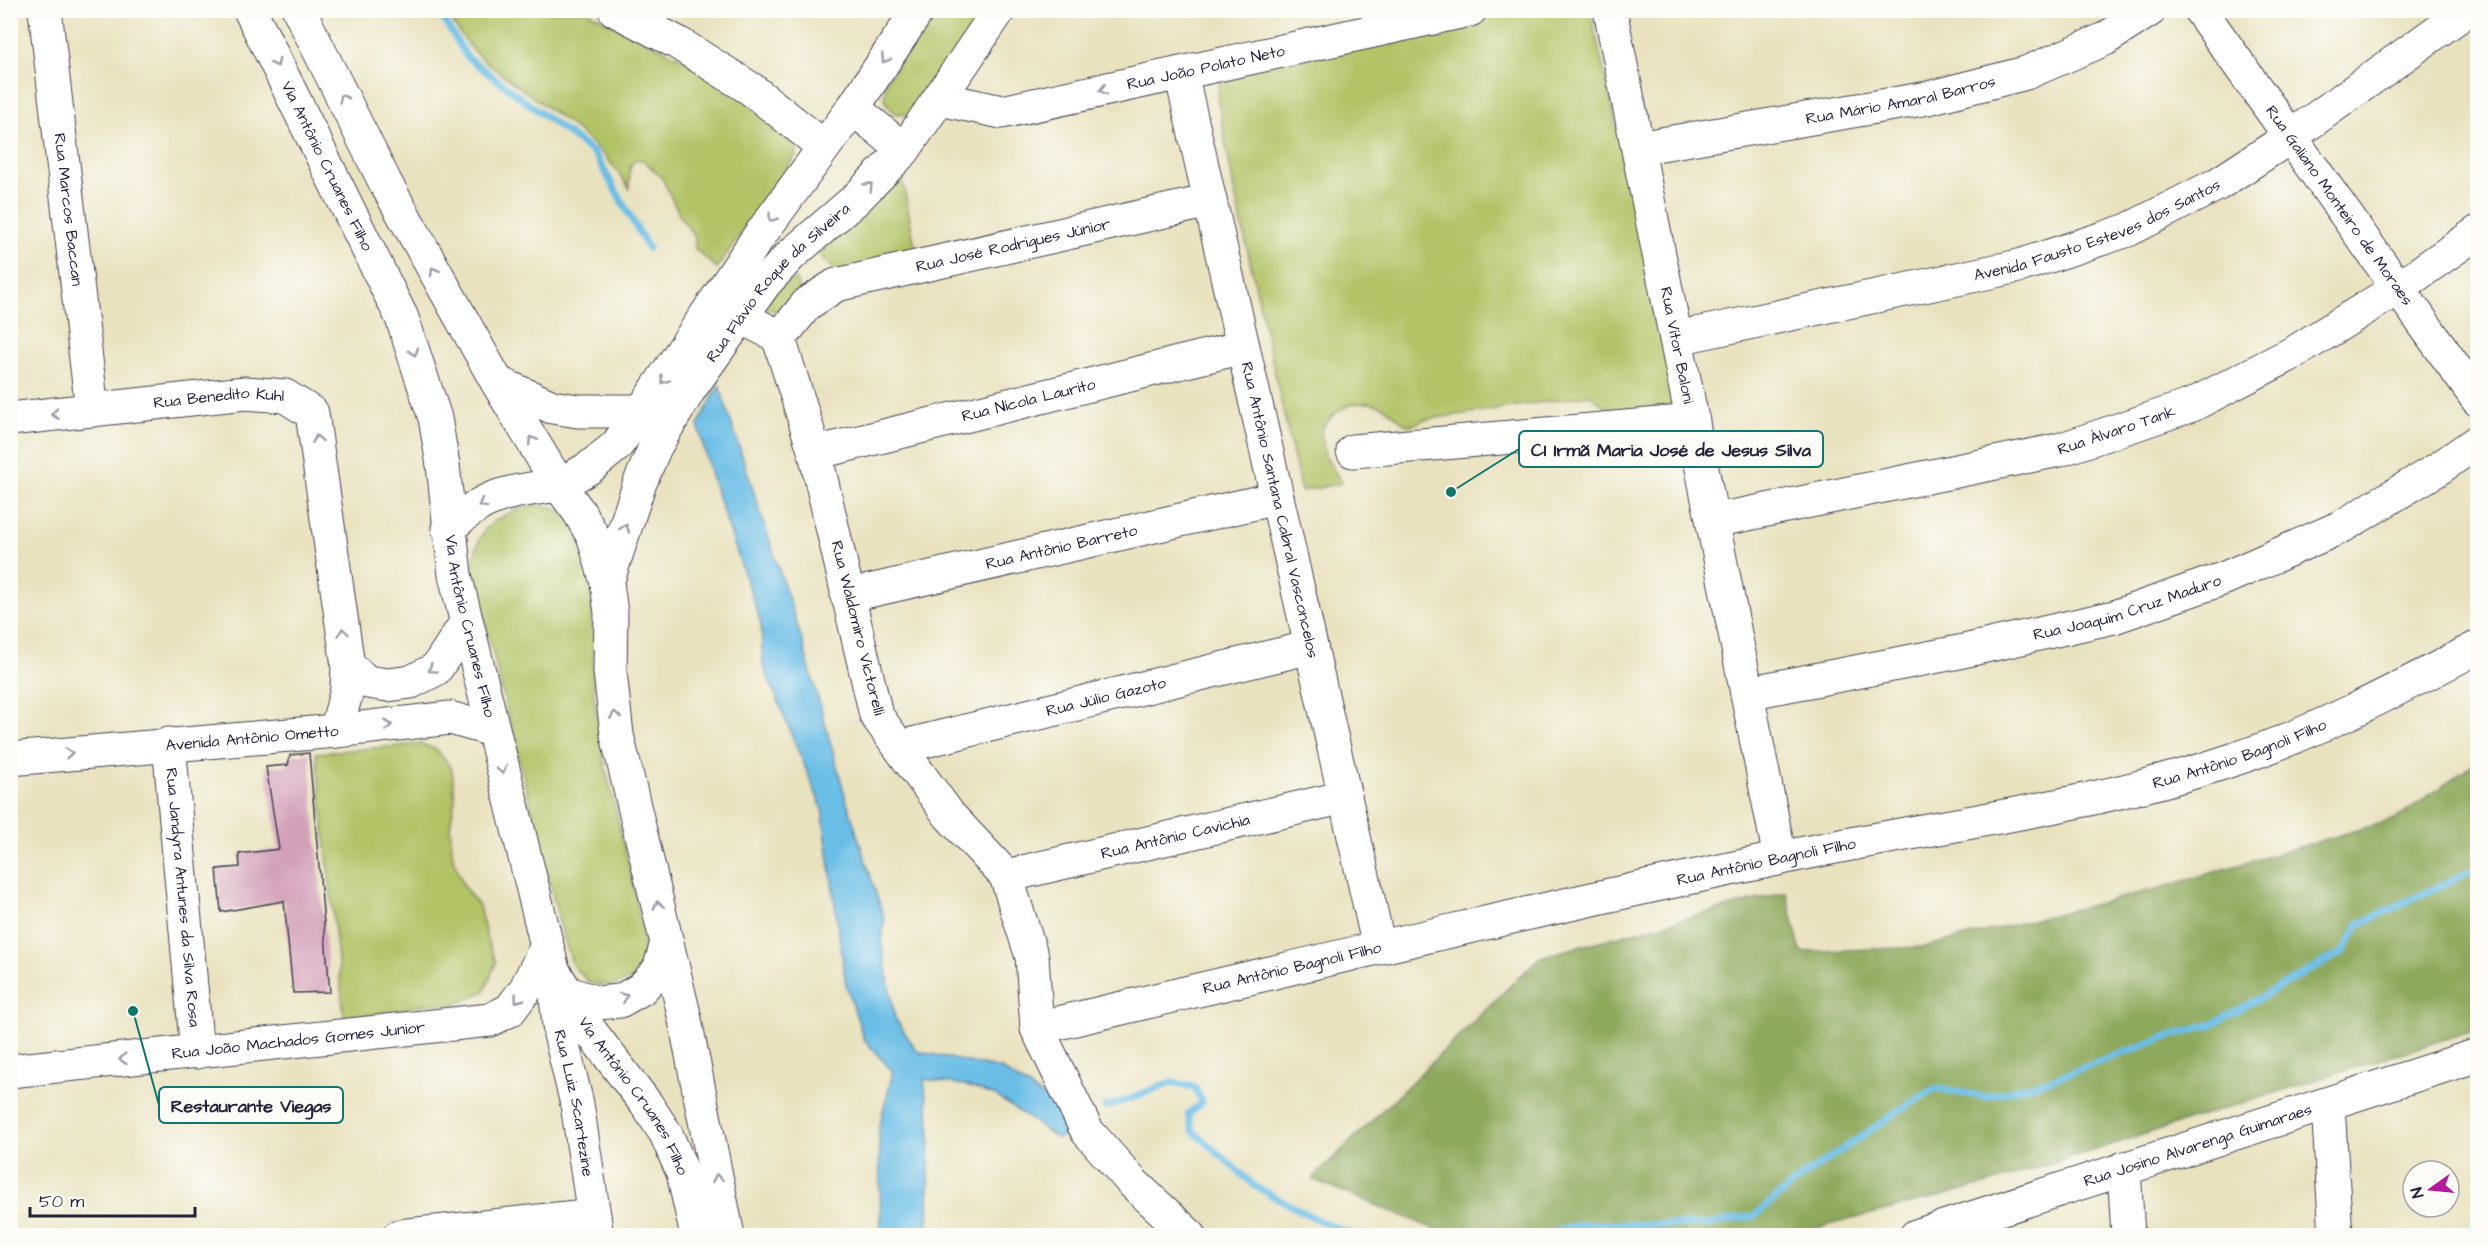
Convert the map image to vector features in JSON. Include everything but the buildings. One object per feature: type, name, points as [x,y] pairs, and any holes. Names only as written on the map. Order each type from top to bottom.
[{"type":"street","name":"Rua Marcos Baccan","points":[[45,10],[92,410]]},
{"type":"street","name":"Via Antônio Cruanes Filho","points":[[250,10],[402,318],[435,418],[443,465],[448,528],[455,575],[492,730],[556,970],[591,1032],[647,1105],[666,1134],[683,1173],[697,1236]]},
{"type":"street","points":[[299,10],[385,182],[497,382],[594,538],[607,583],[611,613],[610,672],[617,735],[667,943],[728,1236]]},
{"type":"street","points":[[615,10],[678,43],[751,89],[824,146]]},
{"type":"street","name":"Rua Flávio Roque da Silveira","points":[[559,485],[590,468],[616,446],[757,239],[853,108],[918,10]]},
{"type":"street","name":"Rua Flávio Roque da Silveira","points":[[607,583],[639,485],[655,447],[689,390],[765,283],[792,255],[856,200],[904,150],[999,10]]},
{"type":"street","name":"Rua João Polato Neto","points":[[940,99],[1002,112],[1470,10]]},
{"type":"street","name":"Rua Vítor Baloni","points":[[1610,10],[1780,858]]},
{"type":"street","name":"Rua Mário Amaral Barros","points":[[1638,148],[1928,98],[2025,73],[2105,39],[2150,10]]},
{"type":"street","name":"Rua Galiano Monteiro de Moraes","points":[[2200,10],[2478,400]]},
{"type":"street","name":"Avenida Fausto Esteves dos Santos","points":[[1677,338],[2019,266],[2128,230],[2218,184],[2290,137],[2467,10]]},
{"type":"street","name":"Rua Antônio Santana Cabral Vasconcelos","points":[[1181,73],[1379,947]]},
{"type":"street","points":[[853,108],[904,150]]},
{"type":"street","name":"Rua José Rodrigues Júnior","points":[[779,339],[807,303],[836,285],[1210,201]]},
{"type":"street","name":"Rua Álvaro Tank","points":[[1713,521],[2060,450],[2192,405],[2295,352],[2398,288],[2478,232]]},
{"type":"street","points":[[792,255],[819,294]]},
{"type":"street","points":[[741,317],[779,339]]},
{"type":"street","name":"Rua Waldomiro Victorelli","points":[[779,339],[815,453],[876,715],[949,815],[1006,876],[1032,957],[1037,1028]]},
{"type":"street","name":"Rua Nícola Laurito","points":[[815,453],[1243,347]]},
{"type":"street","points":[[497,382],[552,407],[578,411],[642,411]]},
{"type":"street","name":"Rua Benedito Kuhl","points":[[10,419],[245,393],[285,396],[312,413],[348,666],[347,690],[336,731]]},
{"type":"street","points":[[1353,451],[1694,421]]},
{"type":"street","name":"Rua Joaquim Cruz Maduro","points":[[1748,693],[1959,652],[2114,617],[2225,578],[2341,527],[2438,469],[2478,441]]},
{"type":"street","points":[[448,528],[480,504],[498,496],[525,489],[559,485]]},
{"type":"street","name":"Rua Antônio Barreto","points":[[847,596],[1277,498]]},
{"type":"street","points":[[348,666],[367,682],[388,685],[411,682],[436,669],[466,623]]},
{"type":"street","name":"Rua Júlio Gazoto","points":[[900,747],[1311,647]]},
{"type":"street","name":"Rua Antônio Bagnoli Filho","points":[[1037,1028],[1379,947],[1780,858],[2125,792],[2234,760],[2360,709],[2478,647]]},
{"type":"street","name":"Avenida Antônio Ometto","points":[[10,759],[336,731],[450,718],[492,730]]},
{"type":"street","name":"Rua Jandyra Antunes da Silva Rosa","points":[[169,744],[197,1052]]},
{"type":"street","name":"Rua Antônio Cavichia","points":[[1006,876],[1345,797]]},
{"type":"street","points":[[556,970],[598,1003],[620,1001],[641,989],[659,970],[667,943]]},
{"type":"street","name":"Rua João Machados Gomes Junior","points":[[10,1071],[490,1020],[510,1010],[525,990],[556,970]]},
{"type":"street","name":"Rua Luiz Scartezine","points":[[556,970],[560,1034],[577,1104],[595,1225]]},
{"type":"street","points":[[1037,1028],[1087,1131],[1133,1183],[1190,1236]]},
{"type":"street","name":"Rua Josino Alvarenga Guimaraes","points":[[1916,1236],[2478,1055]]},
{"type":"street","points":[[2328,1105],[2336,1236]]},
{"type":"street","points":[[2124,1168],[2128,1236]]},
{"type":"street","points":[[399,1236],[595,1225]]},
{"type":"green space","points":[[445,11],[586,11],[725,80],[797,144],[795,156],[717,268],[695,249],[695,237],[681,218],[662,178],[643,160],[635,160],[630,167],[629,188],[614,167],[579,132],[478,55]]},
{"type":"green space","points":[[933,11],[985,11],[919,110],[907,115],[894,113],[884,100],[886,82]]},
{"type":"green space","points":[[1495,11],[1586,11],[1591,15],[1679,405],[1619,411],[1607,408],[1590,395],[1423,420],[1413,425],[1406,425],[1383,407],[1356,403],[1333,415],[1321,430],[1325,456],[1342,483],[1301,491],[1234,189],[1218,101],[1219,80],[1234,65]]},
{"type":"green space","points":[[901,172],[917,257],[864,272],[838,270],[827,264],[819,253]]},
{"type":"green space","points":[[787,280],[796,280],[800,291],[784,312],[776,312],[762,305]]},
{"type":"green space","points":[[532,505],[552,507],[576,521],[597,570],[592,614],[594,696],[604,761],[635,893],[644,943],[641,964],[632,979],[611,986],[590,983],[573,966],[560,925],[473,572],[477,544],[488,526],[506,515]]},
{"type":"green space","points":[[421,744],[436,749],[452,769],[455,799],[450,827],[453,858],[465,888],[479,906],[487,940],[496,962],[485,991],[455,1005],[428,1004],[384,1013],[344,1017],[316,753]]},
{"type":"green space","points":[[2477,762],[2477,1029],[1987,1184],[1790,1235],[1449,1235],[1312,1179],[1540,957],[1786,892],[1801,952],[1924,947],[2160,888],[2395,819]]},
{"type":"water","points":[[719,385],[801,637],[846,799],[884,918],[882,946],[895,1018],[917,1051],[1001,1069],[1054,1103],[1081,1131],[1057,1138],[996,1096],[964,1085],[924,1079],[930,1127],[928,1235],[881,1235],[879,1127],[893,1072],[864,1039],[846,985],[822,808],[763,665],[761,623],[711,476],[698,425]]},
{"type":"waterway","points":[[438,10],[467,57],[595,154],[648,248]]},
{"type":"waterway","points":[[1540,1236],[1584,1224],[1705,1225],[1754,1216],[1799,1179],[1936,1088],[1986,1097],[2050,1080],[2166,1037],[2211,1025],[2344,951],[2359,924],[2478,868]]},
{"type":"waterway","points":[[1105,1107],[1171,1082],[1195,1087],[1202,1103],[1188,1114],[1193,1131],[1256,1187],[1320,1221],[1356,1236]]},
{"type":"place","name":"CI Irmã Maria José de Jesus Silva","points":[[1451,492]]},
{"type":"place","name":"Restaurante Viegas","points":[[133,1011]]}]
